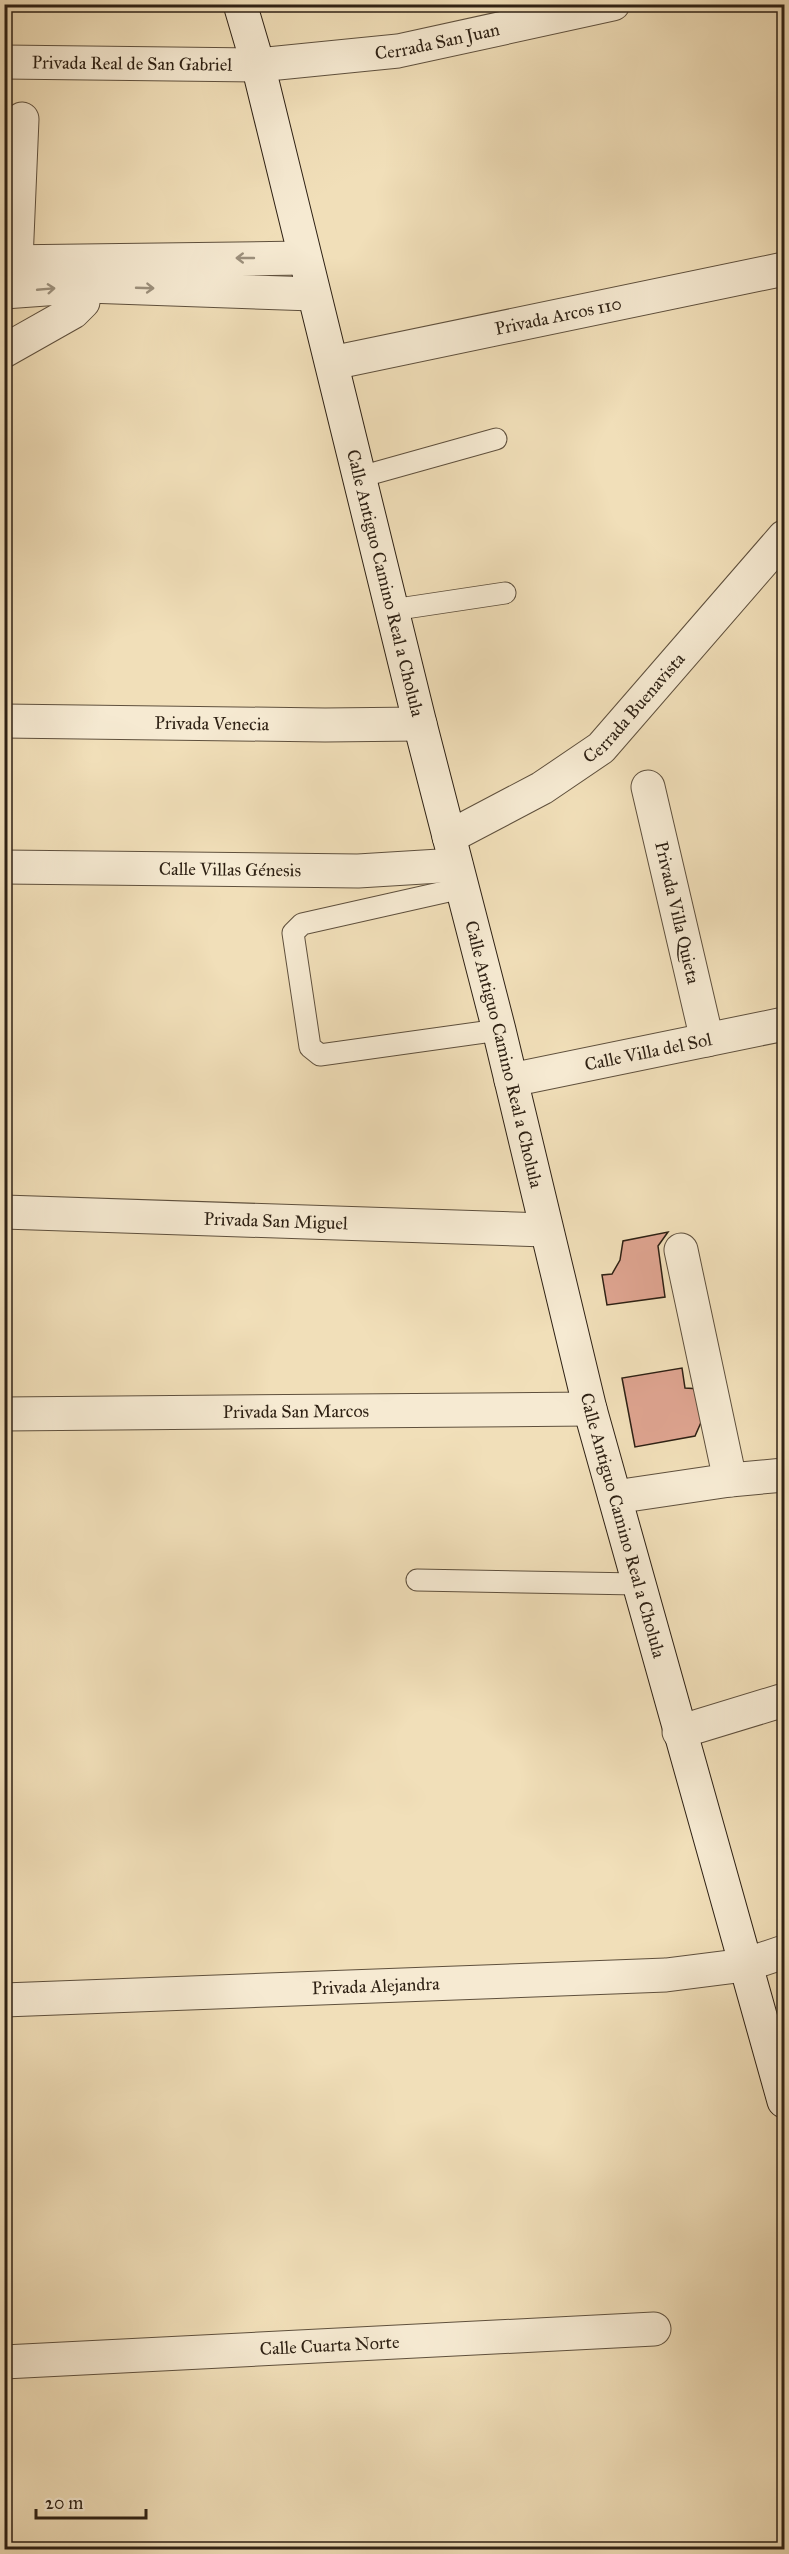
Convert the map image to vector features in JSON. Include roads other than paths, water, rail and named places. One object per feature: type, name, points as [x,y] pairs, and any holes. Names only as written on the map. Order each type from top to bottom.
[{"type":"street","name":"Calle Antiguo Camino Real a Cholula","points":[[240,4],[258,65],[420,724],[499,1030],[545,1230],[590,1409],[745,1965],[782,2086]]},
{"type":"street","name":"Cerrada San Juan","points":[[258,65],[398,51],[613,4]]},
{"type":"street","name":"Privada Real de San Gabriel","points":[[4,62],[258,65]]},
{"type":"street","points":[[22,119],[10,262],[86,272],[313,294]]},
{"type":"street","points":[[4,292],[86,272],[304,258]]},
{"type":"street","name":"Privada Arcos 110","points":[[332,363],[784,268]]},
{"type":"street","points":[[4,351],[73,312],[83,302],[86,272]]},
{"type":"street","name":"Cerrada Buenavista","points":[[456,863],[542,788],[601,748],[784,537]]},
{"type":"street","name":"Privada Venecia","points":[[4,721],[420,724]]},
{"type":"street","name":"Privada Villa Quieta","points":[[648,787],[706,1040]]},
{"type":"street","name":"Calle Villas Génesis","points":[[4,867],[358,871],[456,863]]},
{"type":"street","name":"Calle Villa del Sol","points":[[511,1080],[784,1024]]},
{"type":"street","name":"Privada San Miguel","points":[[4,1212],[545,1230]]},
{"type":"street","points":[[681,1250],[730,1480]]},
{"type":"street","name":"Privada San Marcos","points":[[4,1414],[590,1409]]},
{"type":"street","points":[[615,1497],[730,1480],[784,1475]]},
{"type":"street","points":[[679,1732],[784,1700]]},
{"type":"street","name":"Privada Alejandra","points":[[4,2000],[666,1975],[745,1965],[784,1952]]},
{"type":"street","name":"Calle Cuarta Norte","points":[[4,2362],[654,2329]]},
{"type":"lane","points":[[360,477],[496,439]]},
{"type":"lane","points":[[392,610],[505,594]]},
{"type":"lane","points":[[456,863],[296,927],[293,933],[310,1047],[320,1055],[499,1030]]},
{"type":"lane","points":[[417,1580],[638,1584]]}]
